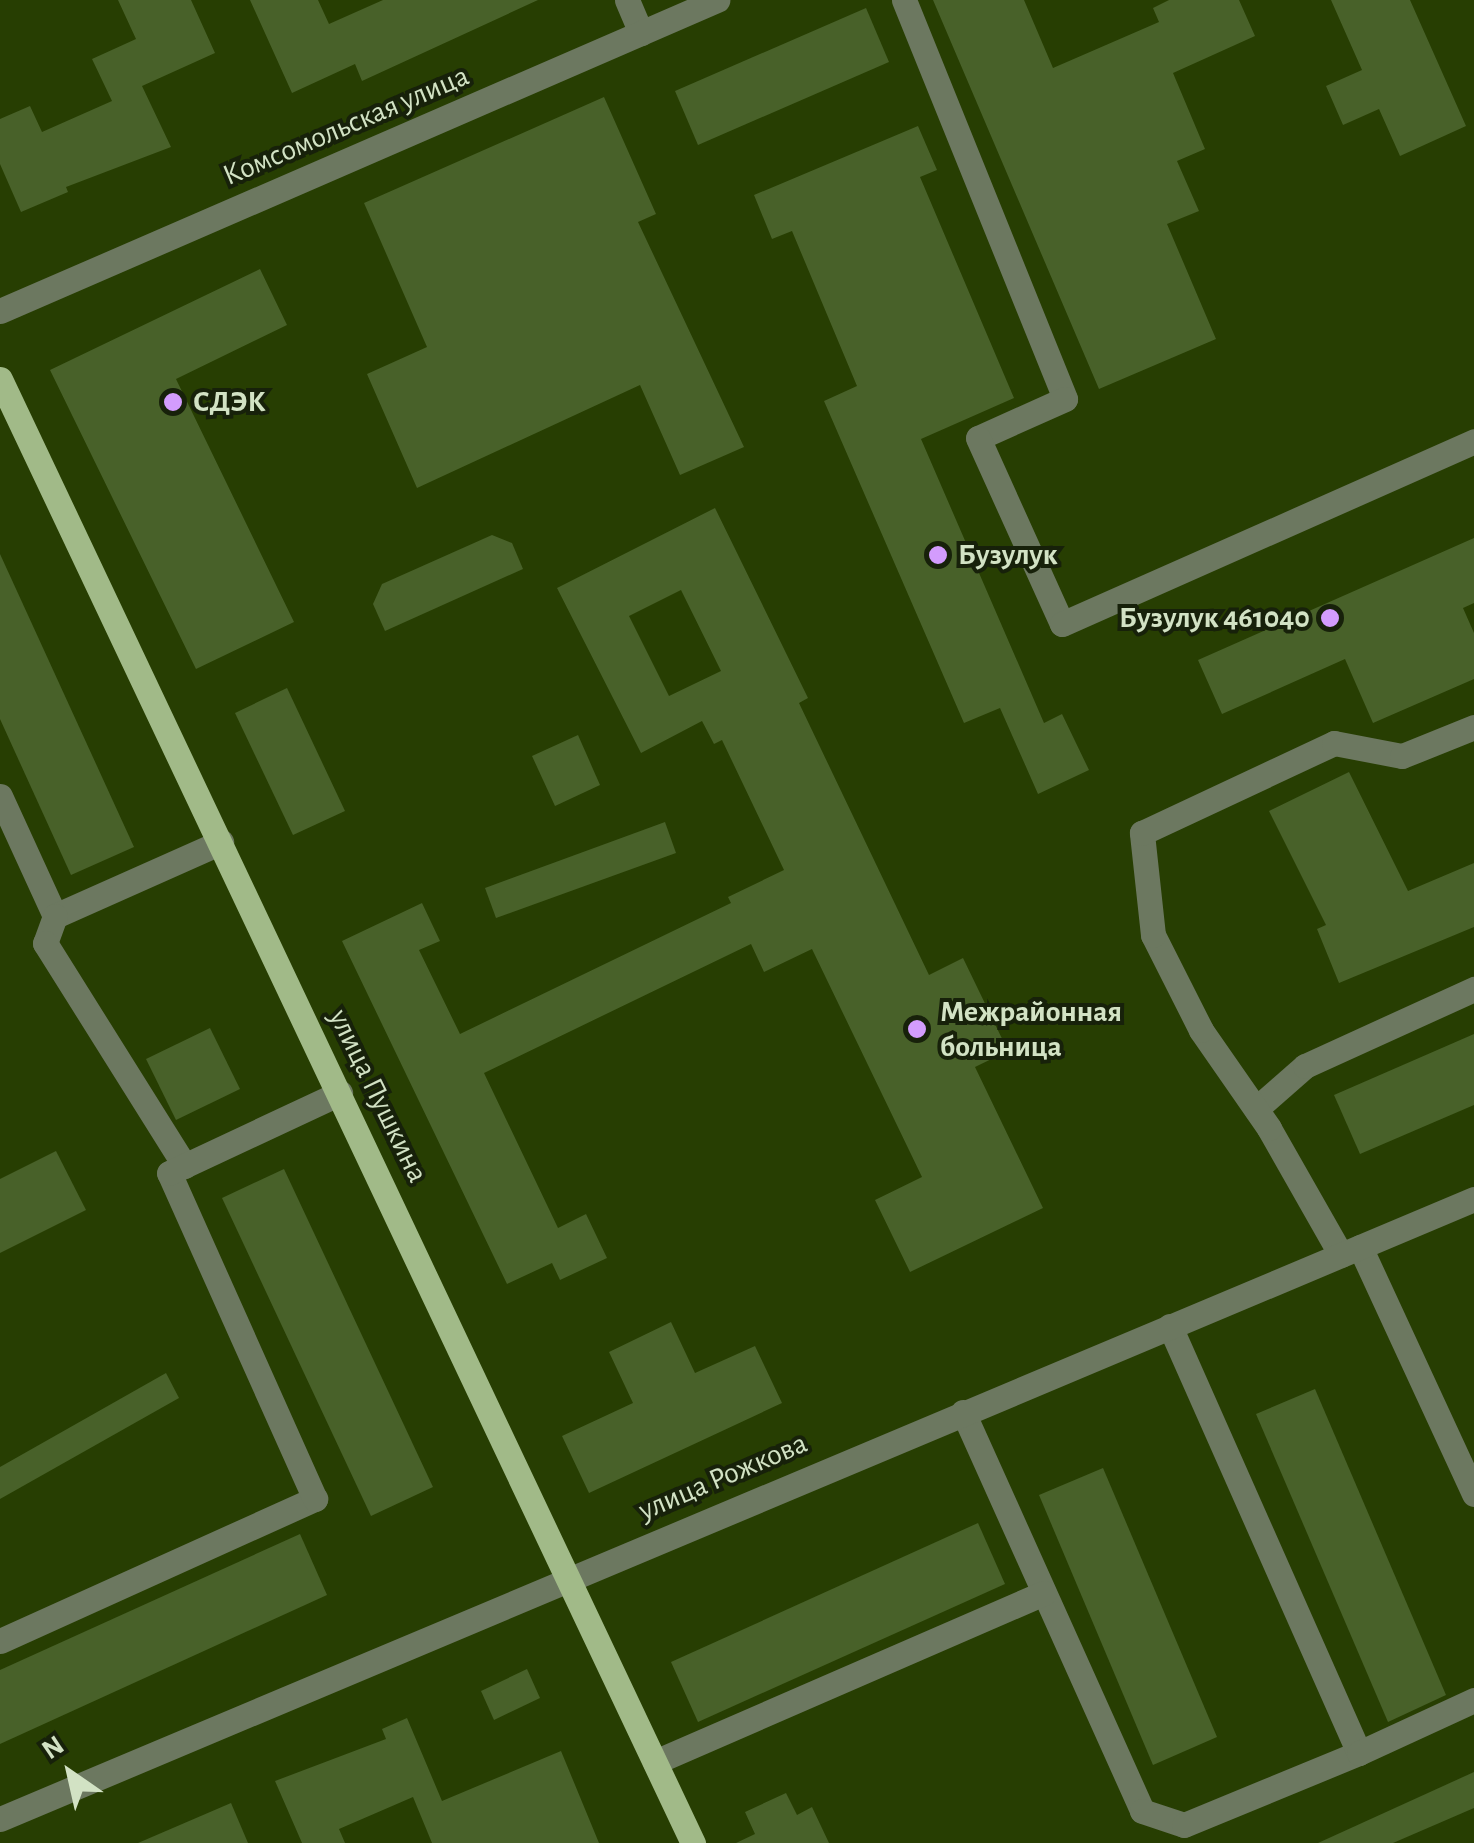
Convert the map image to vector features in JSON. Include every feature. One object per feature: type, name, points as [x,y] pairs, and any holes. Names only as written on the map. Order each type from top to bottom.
[{"type":"main road","name":"улица Пушкина","points":[[0,379],[570,1576],[693,1843]]},
{"type":"street","points":[[627,0],[641,33]]},
{"type":"street","name":"Комсомольская улица","points":[[0,311],[717,0]]},
{"type":"street","points":[[904,0],[1065,399],[978,438],[1062,624],[1474,441]]},
{"type":"street","points":[[1474,727],[1402,756],[1334,743],[1142,833],[1153,935],[1201,1030],[1350,1251],[1474,1494]]},
{"type":"street","points":[[0,796],[55,916],[45,943],[185,1166]]},
{"type":"street","points":[[55,916],[221,842]]},
{"type":"street","points":[[1256,1110],[1304,1066],[1474,989]]},
{"type":"street","points":[[0,1641],[315,1499],[168,1173],[340,1093]]},
{"type":"street","name":"улица Рожкова","points":[[0,1820],[570,1576],[1474,1199]]},
{"type":"street","points":[[1170,1326],[1359,1753]]},
{"type":"street","points":[[962,1412],[1142,1811],[1184,1825],[1359,1753],[1474,1700]]},
{"type":"street","points":[[656,1762],[1044,1593]]},
{"type":"building","points":[[118,0],[191,0],[215,53],[142,86],[171,147],[66,187],[68,192],[21,212],[0,164],[0,119],[30,106],[42,132],[112,101],[92,59],[136,39]]},
{"type":"building","points":[[250,0],[318,0],[329,24],[383,0],[538,0],[362,81],[355,64],[292,93]]},
{"type":"building","points":[[933,0],[1024,0],[1053,68],[1159,22],[1153,8],[1169,0],[1239,0],[1255,36],[1173,73],[1205,149],[1177,161],[1199,211],[1167,224],[1216,339],[1099,389]]},
{"type":"building","points":[[1331,0],[1410,0],[1466,126],[1400,156],[1379,109],[1343,125],[1326,86],[1362,70]]},
{"type":"building","points":[[866,8],[889,62],[698,145],[675,91]]},
{"type":"building","points":[[604,97],[656,214],[638,222],[744,447],[680,475],[640,385],[417,488],[367,374],[427,347],[364,203]]},
{"type":"building","points":[[918,126],[937,170],[920,177],[1014,398],[921,439],[1044,723],[1062,714],[1089,770],[1038,794],[1000,708],[964,723],[824,401],[857,386],[792,231],[772,239],[754,195]]},
{"type":"building","points":[[260,269],[287,325],[176,379],[294,622],[196,669],[50,370]]},
{"type":"building","points":[[715,508],[808,698],[799,703],[929,975],[963,958],[1008,1051],[975,1067],[1043,1208],[910,1272],[875,1200],[922,1177],[812,949],[764,972],[751,944],[484,1073],[558,1228],[586,1214],[607,1258],[560,1280],[552,1263],[507,1284],[342,941],[422,903],[440,941],[419,950],[460,1034],[731,903],[728,897],[784,870],[722,740],[714,744],[702,721],[641,753],[557,588]],"holes":[[[681,590],[721,671],[669,696],[629,616]]]},
{"type":"building","points":[[492,535],[512,543],[523,569],[385,631],[373,604],[382,584]]},
{"type":"building","points":[[1474,538],[1474,603],[1463,608],[1474,633],[1474,679],[1373,723],[1345,659],[1222,714],[1198,660]]},
{"type":"building","points":[[0,554],[134,847],[71,875],[0,719]]},
{"type":"building","points":[[287,688],[345,811],[293,835],[235,713]]},
{"type":"building","points":[[578,735],[600,785],[555,806],[532,756]]},
{"type":"building","points":[[1349,772],[1408,891],[1474,863],[1474,927],[1339,983],[1317,929],[1326,925],[1269,811]]},
{"type":"building","points":[[665,822],[676,853],[496,918],[485,888]]},
{"type":"building","points":[[210,1028],[240,1089],[176,1120],[146,1059]]},
{"type":"building","points":[[1474,1034],[1474,1105],[1360,1154],[1334,1095]]},
{"type":"building","points":[[56,1151],[86,1210],[0,1253],[0,1179]]},
{"type":"building","points":[[284,1169],[433,1487],[371,1516],[222,1198]]},
{"type":"building","points":[[671,1322],[695,1373],[755,1346],[782,1403],[589,1493],[562,1436],[633,1403],[609,1352]]},
{"type":"building","points":[[166,1373],[179,1398],[0,1499],[0,1467]]},
{"type":"building","points":[[1315,1389],[1446,1695],[1388,1722],[1256,1414]]},
{"type":"building","points":[[1103,1468],[1217,1737],[1153,1765],[1039,1495]]},
{"type":"building","points":[[978,1523],[1005,1584],[698,1722],[671,1662]]},
{"type":"building","points":[[300,1534],[327,1595],[0,1744],[0,1670]]},
{"type":"building","points":[[527,1669],[540,1698],[494,1720],[481,1691]]},
{"type":"building","points":[[407,1718],[442,1801],[561,1751],[599,1843],[432,1843],[413,1797],[339,1829],[345,1843],[302,1843],[275,1781],[386,1739],[382,1729]]},
{"type":"building","points":[[1474,1772],[1474,1808],[1393,1843],[1318,1843]]},
{"type":"building","points":[[786,1793],[797,1815],[812,1807],[829,1843],[736,1843],[755,1834],[745,1812]]},
{"type":"building","points":[[231,1803],[248,1843],[138,1843]]},
{"type":"place","name":"СДЭК","points":[[173,402]]},
{"type":"place","name":"Бузулук","points":[[938,555]]},
{"type":"place","name":"Бузулук 461040","points":[[1330,618]]},
{"type":"place","name":"Межрайонная больница","points":[[917,1029]]}]
